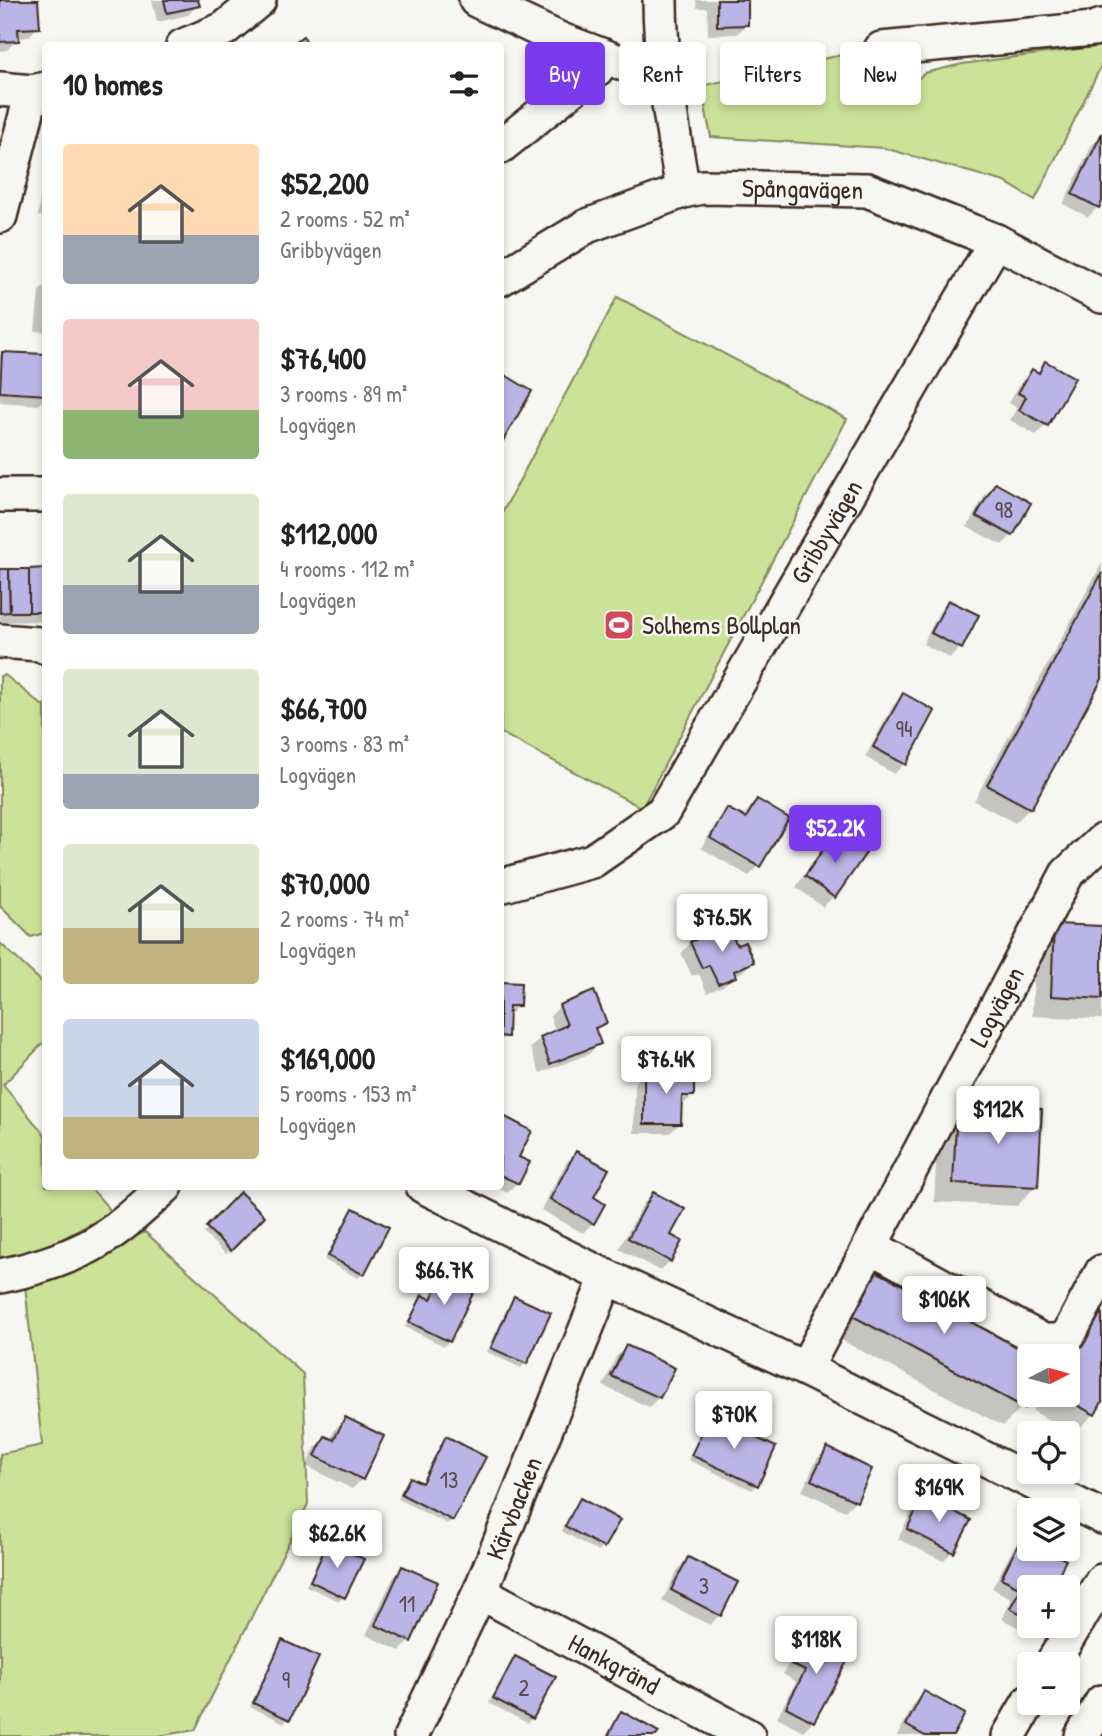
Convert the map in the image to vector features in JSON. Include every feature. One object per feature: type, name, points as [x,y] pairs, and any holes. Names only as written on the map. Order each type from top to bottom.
[{"type":"street","points":[[193,42],[224,29],[259,0]]},
{"type":"street","points":[[476,0],[566,42]]},
{"type":"street","points":[[660,0],[663,42]]},
{"type":"street","points":[[921,45],[1102,26]]},
{"type":"street","points":[[0,216],[26,90]]},
{"type":"street","points":[[504,143],[552,105]]},
{"type":"street","points":[[671,105],[683,191]]},
{"type":"street","name":"Spångavägen","points":[[504,277],[586,226],[683,191],[702,187],[867,190],[996,241],[1102,296]]},
{"type":"street","name":"Gribbyvägen","points":[[504,885],[592,861],[663,812],[996,241]]},
{"type":"street","points":[[0,495],[42,495]]},
{"type":"street","points":[[0,641],[42,645]]},
{"type":"street","name":"Logvägen","points":[[805,1369],[1067,874],[1102,841]]},
{"type":"street","points":[[0,1276],[36,1269],[89,1247],[130,1218],[162,1190]]},
{"type":"street","points":[[431,1190],[607,1277],[805,1369],[1102,1517]]},
{"type":"street","points":[[870,1246],[1043,1341],[1060,1341],[1069,1334],[1102,1272]]},
{"type":"street","name":"Kärvbacken","points":[[411,1736],[480,1592],[607,1277]]},
{"type":"street","points":[[1059,1652],[1102,1581]]},
{"type":"street","name":"Hankgränd","points":[[480,1592],[748,1736]]},
{"type":"street","points":[[1082,1736],[1102,1702]]},
{"type":"street","points":[[1009,1736],[1021,1715]]},
{"type":"green space","points":[[1102,46],[1102,64],[1035,200],[1005,182],[884,148],[711,137],[705,105],[706,85],[720,82],[720,105],[826,105],[826,58],[840,55],[840,105],[921,105],[921,76],[962,64]]},
{"type":"green space","name":"Solhems Bollplan","points":[[617,297],[847,419],[642,808],[504,735],[504,509]]},
{"type":"green space","points":[[5,675],[42,705],[42,934],[31,937],[0,906],[0,676]]},
{"type":"green space","points":[[0,943],[42,982],[42,1044],[3,1085],[42,1131],[42,1190],[93,1190],[112,1212],[44,1249],[0,1258]]},
{"type":"green space","points":[[145,1232],[303,1374],[308,1504],[195,1730],[158,1736],[0,1736],[0,1454],[42,1445],[25,1285]]},
{"type":"building","points":[[0,0],[38,0],[40,28],[18,29],[19,41],[0,42]]},
{"type":"building","points":[[164,0],[198,0],[200,6],[167,13]]},
{"type":"building","points":[[717,0],[748,0],[748,25],[717,26]]},
{"type":"building","points":[[303,36],[307,42],[295,42]]},
{"type":"building","points":[[1102,133],[1102,202],[1099,208],[1072,194]]},
{"type":"building","points":[[2,352],[42,354],[42,395],[0,392]]},
{"type":"building","points":[[1045,361],[1075,378],[1048,426],[1019,410],[1026,397],[1018,393],[1032,369],[1039,373]]},
{"type":"building","points":[[504,374],[532,391],[504,439]]},
{"type":"building","points":[[995,483],[1031,503],[1013,536],[976,516]]},
{"type":"building","points":[[42,568],[42,612],[29,612],[29,569]]},
{"type":"building","points":[[0,569],[9,569],[10,612],[0,613]]},
{"type":"building","points":[[9,569],[29,569],[29,612],[10,612]]},
{"type":"building","points":[[1102,573],[1102,679],[1031,809],[987,785]]},
{"type":"building","points":[[948,600],[979,615],[962,649],[931,633]]},
{"type":"building","points":[[903,693],[935,711],[906,765],[873,747]]},
{"type":"building","points":[[757,799],[789,818],[760,867],[710,838],[727,808],[746,818]]},
{"type":"building","points":[[835,832],[866,853],[835,898],[805,876]]},
{"type":"building","points":[[1054,924],[1102,926],[1102,999],[1051,996]]},
{"type":"building","points":[[727,925],[737,945],[745,942],[754,962],[734,971],[736,977],[718,984],[709,965],[702,968],[690,942]]},
{"type":"building","points":[[504,982],[521,983],[520,1006],[509,1006],[508,1037],[504,1036]]},
{"type":"building","points":[[594,991],[607,1023],[595,1028],[601,1044],[550,1064],[540,1037],[567,1025],[559,1005]]},
{"type":"building","points":[[644,1071],[694,1071],[694,1096],[682,1096],[681,1124],[644,1124]]},
{"type":"building","points":[[957,1105],[1042,1109],[1038,1187],[953,1183]]},
{"type":"building","points":[[504,1116],[532,1131],[519,1157],[530,1162],[519,1184],[504,1177]]},
{"type":"building","points":[[576,1151],[609,1169],[594,1197],[605,1204],[594,1224],[550,1199]]},
{"type":"building","points":[[240,1192],[265,1216],[231,1251],[206,1227]]},
{"type":"building","points":[[653,1192],[685,1209],[671,1235],[682,1241],[671,1262],[628,1238]]},
{"type":"building","points":[[353,1208],[389,1227],[364,1275],[328,1256]]},
{"type":"building","points":[[870,1268],[1017,1345],[1017,1404],[845,1312]]},
{"type":"building","points":[[444,1272],[476,1287],[450,1342],[409,1322],[422,1295],[431,1299]]},
{"type":"building","points":[[514,1296],[551,1313],[527,1364],[491,1348]]},
{"type":"building","points":[[1102,1298],[1102,1402],[1095,1415],[1080,1407],[1080,1344],[1077,1344]]},
{"type":"building","points":[[626,1345],[675,1368],[660,1398],[611,1376]]},
{"type":"building","points":[[710,1416],[776,1447],[758,1486],[691,1455]]},
{"type":"building","points":[[345,1417],[384,1436],[363,1480],[315,1456],[325,1436],[334,1440]]},
{"type":"building","points":[[446,1436],[486,1457],[453,1521],[401,1494],[410,1477],[422,1483]]},
{"type":"building","points":[[827,1447],[872,1469],[857,1502],[811,1480]]},
{"type":"building","points":[[923,1496],[971,1520],[954,1553],[907,1529]]},
{"type":"building","points":[[580,1498],[620,1520],[604,1548],[565,1526]]},
{"type":"building","points":[[328,1542],[364,1559],[345,1598],[310,1581]]},
{"type":"building","points":[[1017,1547],[1017,1561],[1065,1561],[1058,1575],[1017,1575],[1017,1586],[1001,1578]]},
{"type":"building","points":[[688,1557],[738,1582],[721,1616],[671,1590]]},
{"type":"building","points":[[402,1566],[438,1582],[411,1642],[375,1625]]},
{"type":"building","points":[[1017,1595],[1017,1612],[1010,1608]]},
{"type":"building","points":[[807,1633],[850,1656],[814,1722],[786,1707],[805,1671],[791,1664]]},
{"type":"building","points":[[282,1640],[319,1657],[290,1720],[253,1703]]},
{"type":"building","points":[[515,1656],[556,1677],[533,1719],[493,1698]]},
{"type":"building","points":[[924,1691],[965,1714],[953,1736],[925,1736],[906,1725]]},
{"type":"building","points":[[621,1711],[659,1732],[656,1736],[608,1736]]},
{"type":"place","name":"Solhems Bollplan","points":[[619,625]]}]
